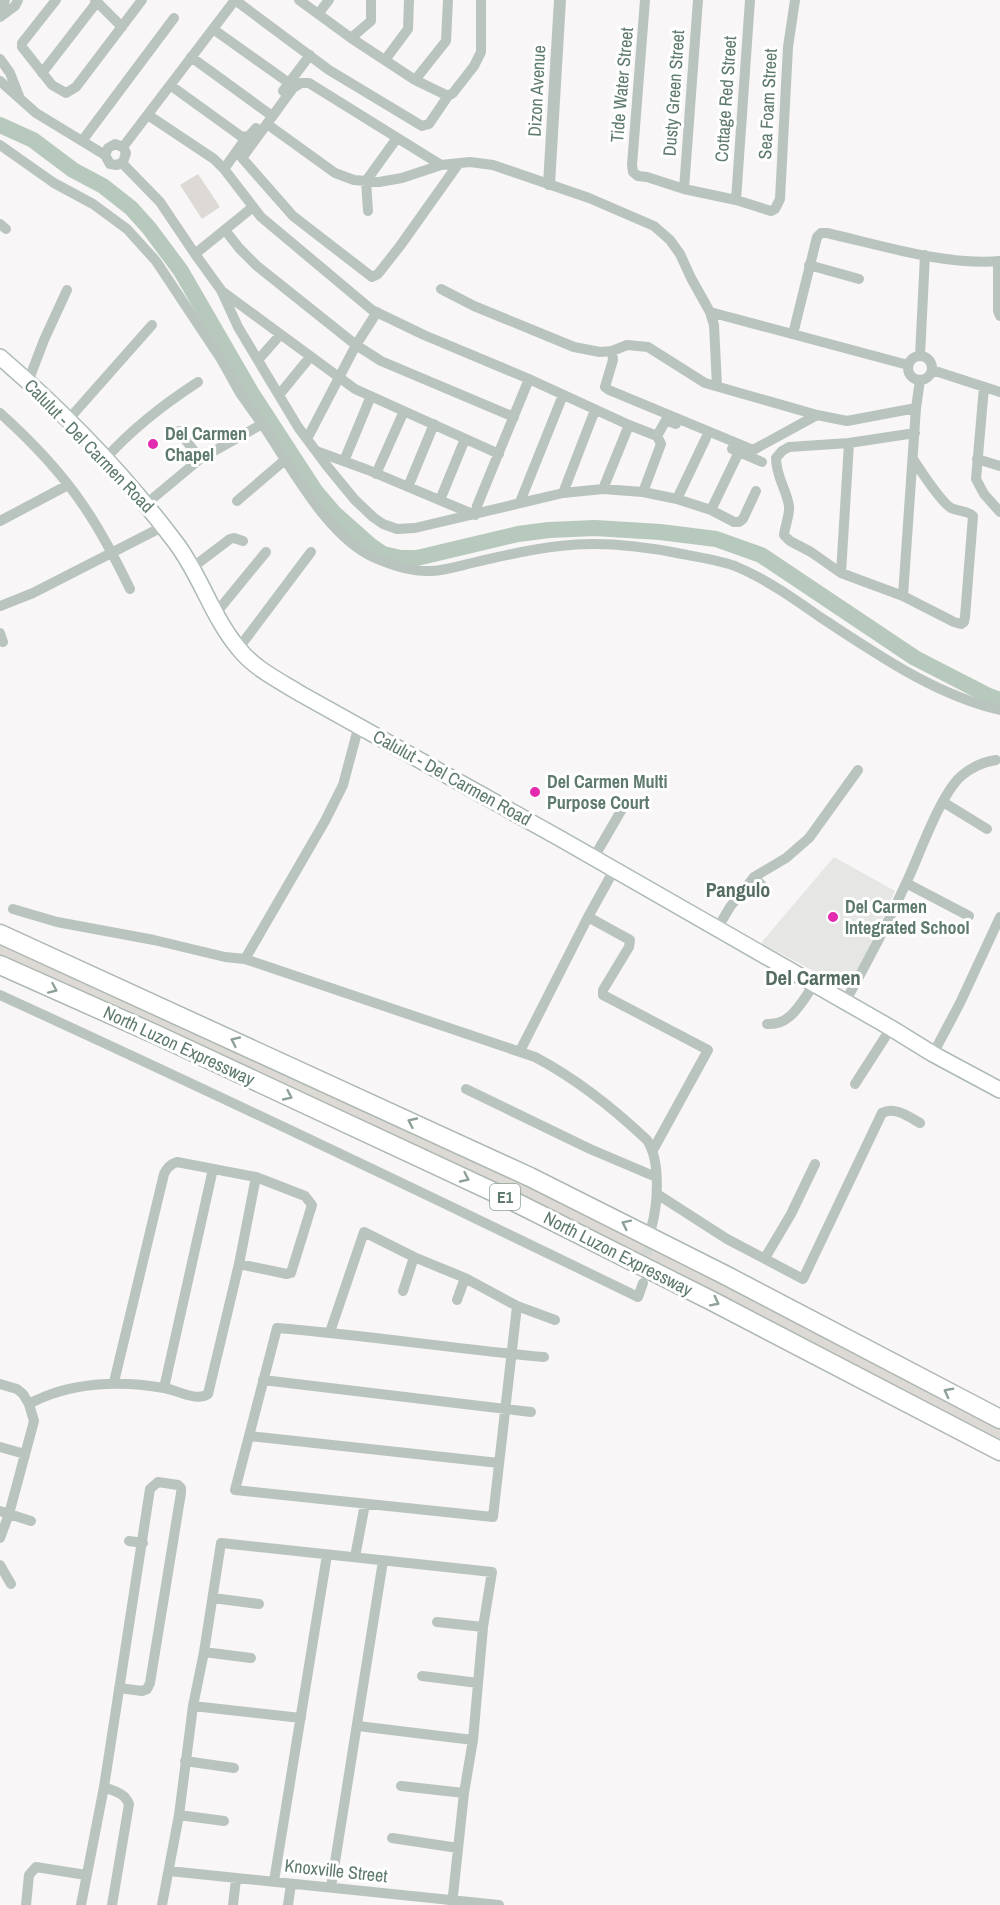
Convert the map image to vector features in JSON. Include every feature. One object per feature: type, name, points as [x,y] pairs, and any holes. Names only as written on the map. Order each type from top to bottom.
[{"type":"highway","name":"North Luzon Expressway","points":[[0,934],[530,1177],[725,1275],[1000,1419]]},
{"type":"highway","name":"North Luzon Expressway","points":[[0,965],[158,1035],[515,1202],[712,1301],[1000,1451]]},
{"type":"main road","name":"Calulut - Del Carmen Road","points":[[0,357],[68,420],[146,504],[193,567],[216,613],[238,649],[257,667],[933,1054],[1000,1090]]},
{"type":"street","points":[[0,17],[5,0]]},
{"type":"street","points":[[0,17],[15,6],[18,0]]},
{"type":"street","points":[[56,0],[22,43],[22,47],[52,85],[66,93],[76,87],[142,0]]},
{"type":"street","points":[[123,147],[235,0],[329,70],[422,126],[429,124],[448,96],[453,93],[474,66],[481,51],[481,0]]},
{"type":"street","points":[[299,0],[415,80],[448,96]]},
{"type":"street","points":[[318,14],[329,0]]},
{"type":"street","points":[[351,38],[371,21],[371,0]]},
{"type":"street","points":[[385,60],[408,29],[409,0]]},
{"type":"street","points":[[415,80],[446,41],[447,0]]},
{"type":"street","name":"Dizon Avenue","points":[[549,184],[560,0]]},
{"type":"street","name":"Tide Water Street","points":[[645,0],[633,172],[638,176],[684,189]]},
{"type":"street","name":"Dusty Green Street","points":[[684,189],[698,0]]},
{"type":"street","name":"Cottage Red Street","points":[[736,200],[750,0]]},
{"type":"street","name":"Sea Foam Street","points":[[736,200],[771,211],[775,209],[780,199],[788,48],[795,0]]},
{"type":"street","points":[[42,73],[96,1],[122,27]]},
{"type":"street","points":[[82,141],[174,18]]},
{"type":"street","points":[[213,29],[289,83]]},
{"type":"street","points":[[224,169],[310,55]]},
{"type":"street","points":[[191,57],[268,113]]},
{"type":"street","points":[[0,58],[10,73],[21,99]]},
{"type":"street","points":[[0,81],[36,113],[105,155],[110,164],[122,163],[126,156],[123,147]]},
{"type":"street","points":[[441,165],[309,83],[301,83],[293,88],[243,155],[243,161],[293,216],[372,277],[378,274],[400,246],[459,163]]},
{"type":"street","points":[[170,85],[246,138]]},
{"type":"street","points":[[148,115],[214,159],[275,230],[377,312],[424,335],[657,436],[661,444],[643,492]]},
{"type":"street","points":[[267,124],[335,173],[354,180],[379,182],[402,178],[441,165],[459,163],[493,165],[614,208],[662,231],[680,254],[710,312],[714,326],[717,386]]},
{"type":"street","points":[[368,211],[366,181],[397,138]]},
{"type":"street","points":[[0,145],[54,183],[93,204],[127,229],[156,261],[221,359],[240,393],[314,502],[331,523],[354,545],[374,557],[412,570],[431,571],[525,551],[585,544],[637,546],[708,559],[732,565],[775,586],[855,640],[942,691],[1000,710]]},
{"type":"street","points":[[105,155],[111,145],[123,147]]},
{"type":"street","points":[[122,163],[160,202],[221,290],[238,327],[315,451],[355,500],[383,524],[397,529],[415,528],[563,493],[603,489],[643,492],[677,499],[711,510],[734,522],[740,522],[756,491]]},
{"type":"street","points":[[684,189],[736,200]]},
{"type":"street","points":[[195,254],[253,207]]},
{"type":"street","points":[[225,230],[257,266],[356,345],[381,361],[514,417]]},
{"type":"street","points":[[794,334],[817,237],[827,233],[925,255],[966,261],[999,261],[998,311],[1000,316]]},
{"type":"street","points":[[920,356],[925,255]]},
{"type":"street","points":[[809,266],[859,279]]},
{"type":"street","points":[[28,382],[67,290]]},
{"type":"street","points":[[221,290],[355,389],[499,454]]},
{"type":"street","points":[[441,290],[574,347],[600,352],[612,351],[627,345],[648,347],[705,383],[817,415],[847,421],[916,408]]},
{"type":"street","points":[[307,439],[356,345],[377,312]]},
{"type":"street","points":[[710,312],[908,365]]},
{"type":"street","points":[[68,420],[152,325]]},
{"type":"street","points":[[258,360],[280,335]]},
{"type":"street","points":[[612,351],[613,360],[605,387],[609,390],[751,449],[755,449],[817,415]]},
{"type":"street","points":[[920,356],[931,362],[932,370],[928,378],[920,380],[912,377],[908,365],[920,356]]},
{"type":"street","points":[[279,395],[310,357]]},
{"type":"street","points":[[932,370],[1000,392]]},
{"type":"street","points":[[475,515],[529,379]]},
{"type":"street","points":[[903,596],[920,380]]},
{"type":"street","points":[[105,459],[137,427],[171,399],[198,382]]},
{"type":"street","points":[[984,387],[976,479],[984,494],[1000,512]]},
{"type":"street","points":[[520,502],[564,395]]},
{"type":"street","points":[[344,461],[370,396]]},
{"type":"street","points":[[563,493],[596,410]]},
{"type":"street","points":[[376,474],[404,411]]},
{"type":"street","points":[[0,413],[19,430],[83,504],[113,553],[130,589]]},
{"type":"street","points":[[657,436],[666,420],[762,462]]},
{"type":"street","points":[[146,504],[200,459],[262,424]]},
{"type":"street","points":[[408,487],[434,424]]},
{"type":"street","points":[[603,489],[629,425]]},
{"type":"street","points":[[178,431],[200,459]]},
{"type":"street","points":[[913,459],[952,508],[967,511],[973,516],[964,622],[961,624],[903,596],[841,573],[784,536],[789,507],[778,476],[776,458],[782,451],[789,447],[849,443],[915,433]]},
{"type":"street","points":[[677,499],[706,438]]},
{"type":"street","points":[[440,500],[465,439]]},
{"type":"street","points":[[841,573],[849,443]]},
{"type":"street","points":[[315,451],[475,515]]},
{"type":"street","points":[[711,510],[739,452]]},
{"type":"street","points":[[237,501],[286,459]]},
{"type":"street","points":[[977,459],[1000,466]]},
{"type":"street","points":[[2,518],[68,485]]},
{"type":"street","points":[[0,606],[33,593],[164,526]]},
{"type":"street","points":[[193,567],[230,539],[234,538],[243,542]]},
{"type":"street","points":[[216,613],[267,552]]},
{"type":"street","points":[[238,649],[311,552]]},
{"type":"street","points":[[245,959],[325,821],[343,785],[359,725]]},
{"type":"street","points":[[845,1002],[906,883],[948,791],[960,777],[984,762],[996,760]]},
{"type":"street","points":[[717,929],[730,907],[754,877],[798,850],[809,838],[858,770]]},
{"type":"street","points":[[942,802],[987,829]]},
{"type":"street","points":[[593,859],[625,804]]},
{"type":"street","points":[[520,1051],[614,870]]},
{"type":"street","points":[[754,877],[767,891]]},
{"type":"street","points":[[906,883],[969,916]]},
{"type":"street","points":[[13,909],[57,922],[154,940],[225,957],[245,959],[520,1051],[560,1071],[586,1088],[637,1131],[653,1150],[657,1194],[651,1228]]},
{"type":"street","points":[[588,917],[630,940],[629,948],[603,990],[603,995],[708,1050],[653,1150]]},
{"type":"street","points":[[933,1054],[960,1003],[1000,917]]},
{"type":"street","points":[[767,1024],[788,1019],[814,985]]},
{"type":"street","points":[[0,995],[346,1156],[638,1297],[643,1282]]},
{"type":"street","points":[[855,1084],[891,1028]]},
{"type":"street","points":[[466,1089],[590,1149],[656,1177]]},
{"type":"street","points":[[657,1194],[727,1239],[803,1279],[882,1113],[894,1111],[920,1123]]},
{"type":"street","points":[[114,1382],[166,1169],[172,1164],[177,1162],[256,1177],[305,1196],[312,1205],[291,1273],[239,1264]]},
{"type":"street","points":[[765,1258],[791,1214],[815,1164]]},
{"type":"street","points":[[164,1388],[213,1169]]},
{"type":"street","points":[[29,1404],[45,1395],[114,1382],[164,1388],[200,1398],[208,1394],[239,1264],[256,1177]]},
{"type":"street","points":[[330,1332],[364,1232],[414,1257],[465,1278],[517,1306],[555,1320]]},
{"type":"street","points":[[403,1291],[414,1257]]},
{"type":"street","points":[[457,1300],[465,1278]]},
{"type":"street","points":[[517,1306],[511,1354],[506,1409],[493,1517],[235,1490],[277,1328],[330,1332],[511,1354],[544,1357]]},
{"type":"street","points":[[263,1380],[531,1412]]},
{"type":"street","points":[[0,1384],[17,1389],[23,1394],[34,1421],[4,1513],[0,1538]]},
{"type":"street","points":[[249,1436],[499,1462]]},
{"type":"street","points":[[0,1447],[25,1454]]},
{"type":"street","points":[[81,1905],[104,1787],[119,1689],[143,1543],[150,1489],[158,1482],[178,1485],[181,1493],[150,1683],[147,1689],[142,1691],[119,1689]]},
{"type":"street","points":[[355,1557],[365,1503]]},
{"type":"street","points":[[4,1513],[31,1521]]},
{"type":"street","points":[[129,1541],[143,1543]]},
{"type":"street","points":[[162,1905],[179,1815],[193,1706],[221,1543],[492,1572],[483,1627],[473,1740],[464,1793],[453,1903]]},
{"type":"street","points":[[274,1881],[327,1555]]},
{"type":"street","points":[[332,1887],[383,1561]]},
{"type":"street","points":[[0,1565],[11,1584]]},
{"type":"street","points":[[213,1598],[259,1604]]},
{"type":"street","points":[[437,1622],[483,1627]]},
{"type":"street","points":[[204,1652],[251,1658]]},
{"type":"street","points":[[422,1676],[478,1683]]},
{"type":"street","points":[[193,1706],[301,1718]]},
{"type":"street","points":[[358,1726],[473,1740]]},
{"type":"street","points":[[185,1761],[234,1768]]},
{"type":"street","points":[[401,1786],[464,1793]]},
{"type":"street","points":[[104,1787],[123,1795],[129,1804],[112,1905]]},
{"type":"street","points":[[179,1815],[224,1821]]},
{"type":"street","points":[[392,1838],[458,1848]]},
{"type":"street","points":[[26,1905],[29,1875],[36,1867],[86,1875]]},
{"type":"street","name":"Knoxville Street","points":[[169,1871],[332,1887],[453,1903],[499,1905]]},
{"type":"street","points":[[233,1905],[236,1879]]},
{"type":"street","points":[[288,1905],[291,1884]]},
{"type":"shaded area","points":[[198,174],[220,207],[202,219],[180,185]]},
{"type":"shaded area","name":"Del Carmen Integrated School","points":[[834,857],[895,891],[849,990],[761,943]]},
{"type":"shaded area","points":[[0,937],[572,1205],[1000,1424],[1000,1444],[0,959]]},
{"type":"waterway","points":[[0,125],[33,140],[73,170],[103,186],[131,208],[149,228],[181,271],[251,392],[316,492],[334,513],[383,554],[401,558],[417,558],[518,534],[549,530],[595,528],[660,532],[716,539],[761,555],[915,658],[1000,700]]},
{"type":"tunnel","points":[[645,1270],[650,1235]]},
{"type":"place","name":"Del Carmen Chapel","points":[[153,444]]},
{"type":"place","name":"Del Carmen Multi Purpose Court","points":[[535,792]]},
{"type":"place","name":"Del Carmen Integrated School","points":[[833,917]]},
{"type":"district","name":"Pangulo","points":[[738,890]]},
{"type":"district","name":"Del Carmen","points":[[813,978]]}]
